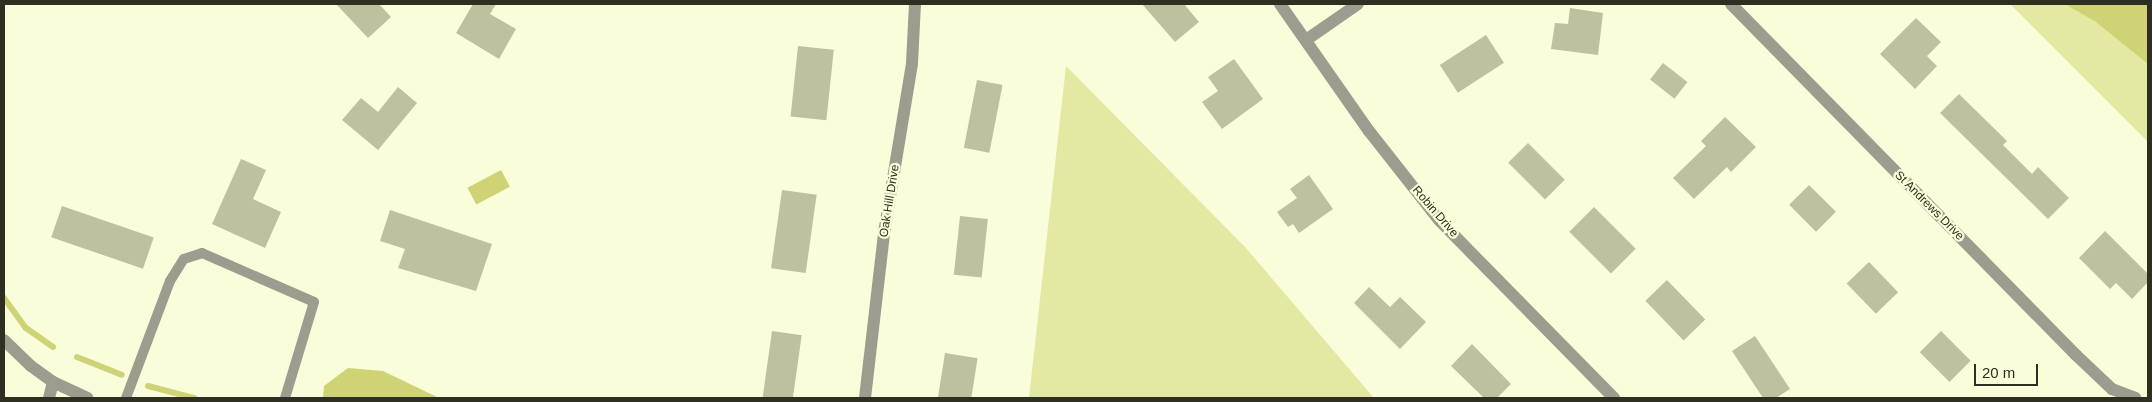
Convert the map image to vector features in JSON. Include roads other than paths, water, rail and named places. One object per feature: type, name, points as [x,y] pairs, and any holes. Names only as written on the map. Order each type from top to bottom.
[{"type":"street","name":"Oak Hill Drive","points":[[865,398],[884,233],[912,63],[914,4]]},
{"type":"street","name":"Robin Drive","points":[[1280,4],[1368,131],[1439,220],[1614,398]]},
{"type":"street","points":[[1306,40],[1358,4]]},
{"type":"street","name":"St Andrews Drive","points":[[1731,4],[2076,355],[2112,388],[2135,398]]},
{"type":"street","points":[[4,340],[30,366],[53,382],[88,398]]},
{"type":"street","points":[[49,398],[53,382]]},
{"type":"lane","points":[[126,398],[170,282],[184,259],[202,253],[314,302],[285,398]]},
{"type":"waterway","points":[[4,298],[26,328],[53,347]]},
{"type":"waterway","points":[[77,357],[122,375]]},
{"type":"waterway","points":[[148,386],[194,398]]}]
